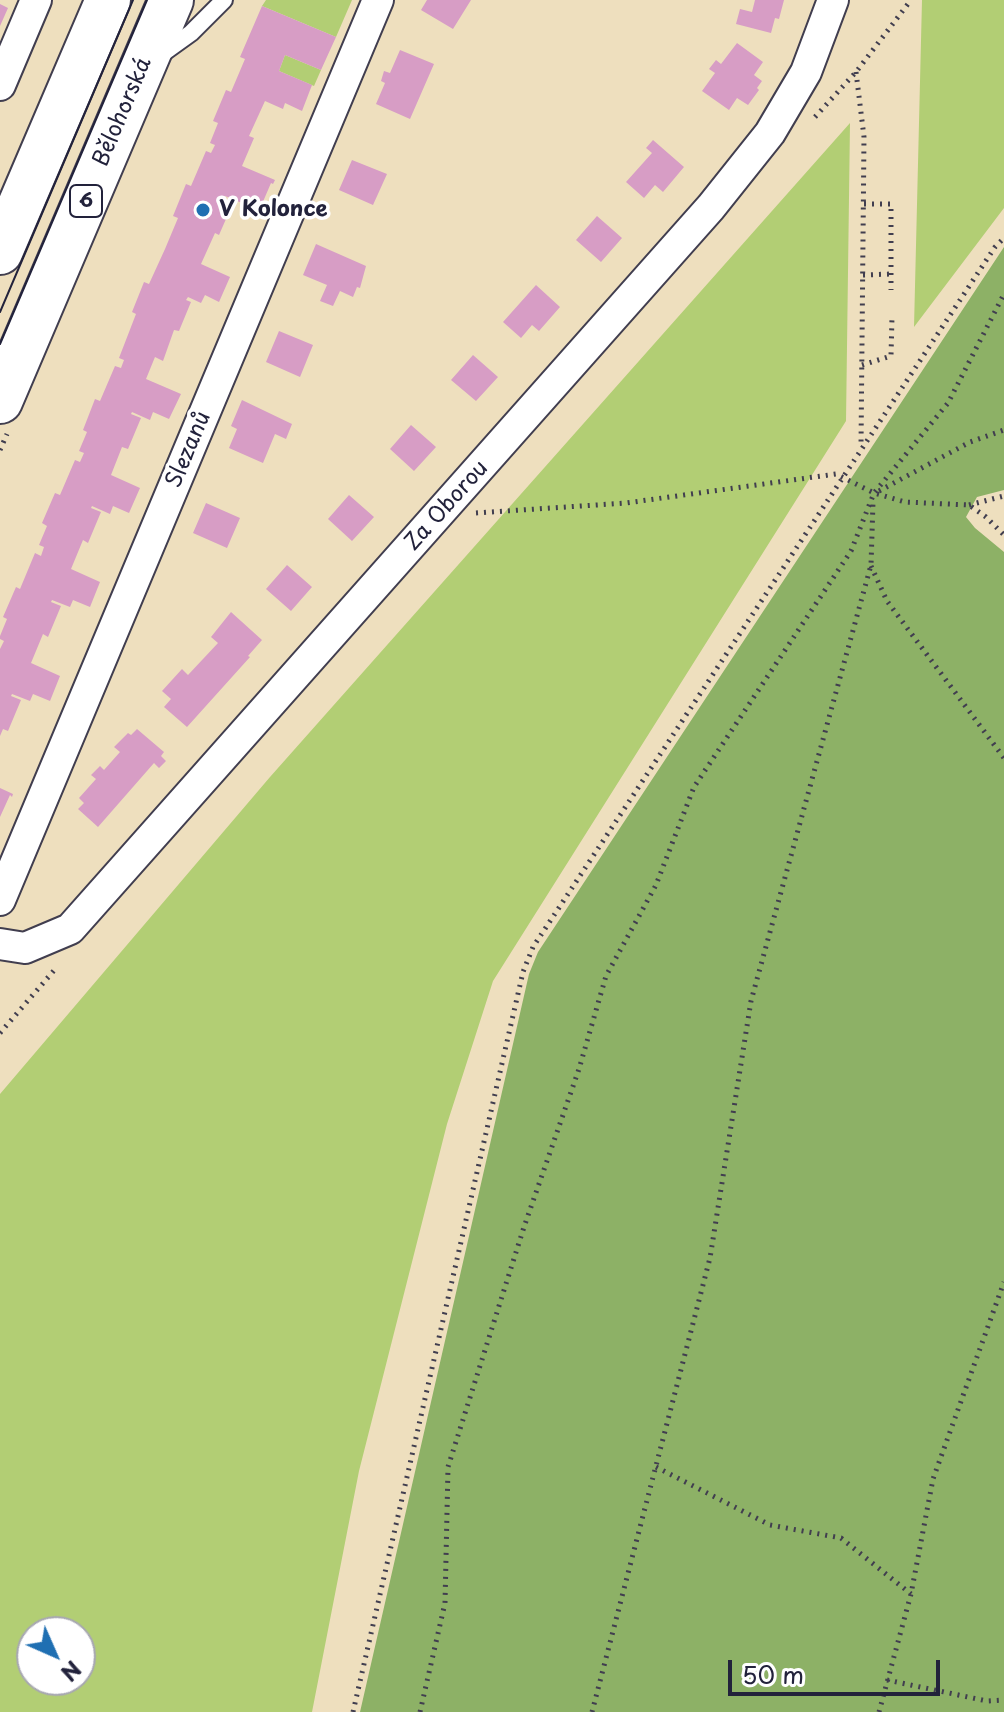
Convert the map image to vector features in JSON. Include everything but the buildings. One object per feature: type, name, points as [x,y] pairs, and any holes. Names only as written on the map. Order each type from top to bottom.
[{"type":"main road","points":[[0,252],[108,0]]},
{"type":"main road","name":"Bělohorská","points":[[0,401],[171,0]]},
{"type":"street","points":[[0,85],[36,0]]},
{"type":"street","name":"Slezanů","points":[[0,900],[378,0]]},
{"type":"street","name":"Za Oborou","points":[[0,944],[25,948],[70,929],[711,207],[770,133],[806,72],[833,0]]},
{"type":"lane","points":[[137,81],[156,59],[191,33],[224,0]]},
{"type":"path","points":[[840,90],[911,0]]},
{"type":"path","points":[[856,72],[864,137],[861,449]]},
{"type":"path","points":[[864,204],[891,204],[891,290]]},
{"type":"path","points":[[353,1712],[523,972],[542,934],[995,247],[1004,238]]},
{"type":"path","points":[[863,275],[891,274]]},
{"type":"path","points":[[420,1712],[445,1603],[448,1467],[524,1227],[579,1069],[606,976],[656,885],[694,787],[851,551],[874,493],[948,403],[1004,294]]},
{"type":"path","points":[[862,365],[891,356],[892,317]]},
{"type":"path","points":[[874,493],[970,442],[1004,430]]},
{"type":"path","points":[[438,516],[626,503],[836,474],[874,493],[920,504],[969,505],[1004,496]]},
{"type":"path","points":[[592,1712],[710,1258],[751,1001],[871,565],[874,493]]},
{"type":"path","points":[[969,505],[1004,535]]},
{"type":"path","points":[[871,565],[887,601],[1004,758]]},
{"type":"path","points":[[0,1033],[64,960],[70,929]]},
{"type":"path","points":[[879,1712],[911,1594],[933,1479],[1004,1282]]},
{"type":"path","points":[[656,1467],[770,1525],[841,1538],[911,1594]]},
{"type":"path","points":[[887,1680],[987,1701],[1004,1700]]},
{"type":"green space","points":[[266,0],[352,0],[336,37],[262,6]]},
{"type":"green space","points":[[922,0],[1004,0],[1004,208],[914,327]]},
{"type":"green space","points":[[285,55],[321,70],[314,86],[279,71]]},
{"type":"green space","points":[[850,123],[846,421],[493,981],[447,1124],[359,1471],[312,1712],[0,1712],[0,1094],[270,777]]},
{"type":"green space","points":[[1004,247],[1004,490],[977,497],[966,517],[1004,552],[1004,1712],[360,1712],[529,974],[538,952]]},
{"type":"tram line","points":[[0,312],[133,0]]},
{"type":"tram line","points":[[0,344],[147,0]]},
{"type":"place","name":"V Kolonce","points":[[203,210]]}]
